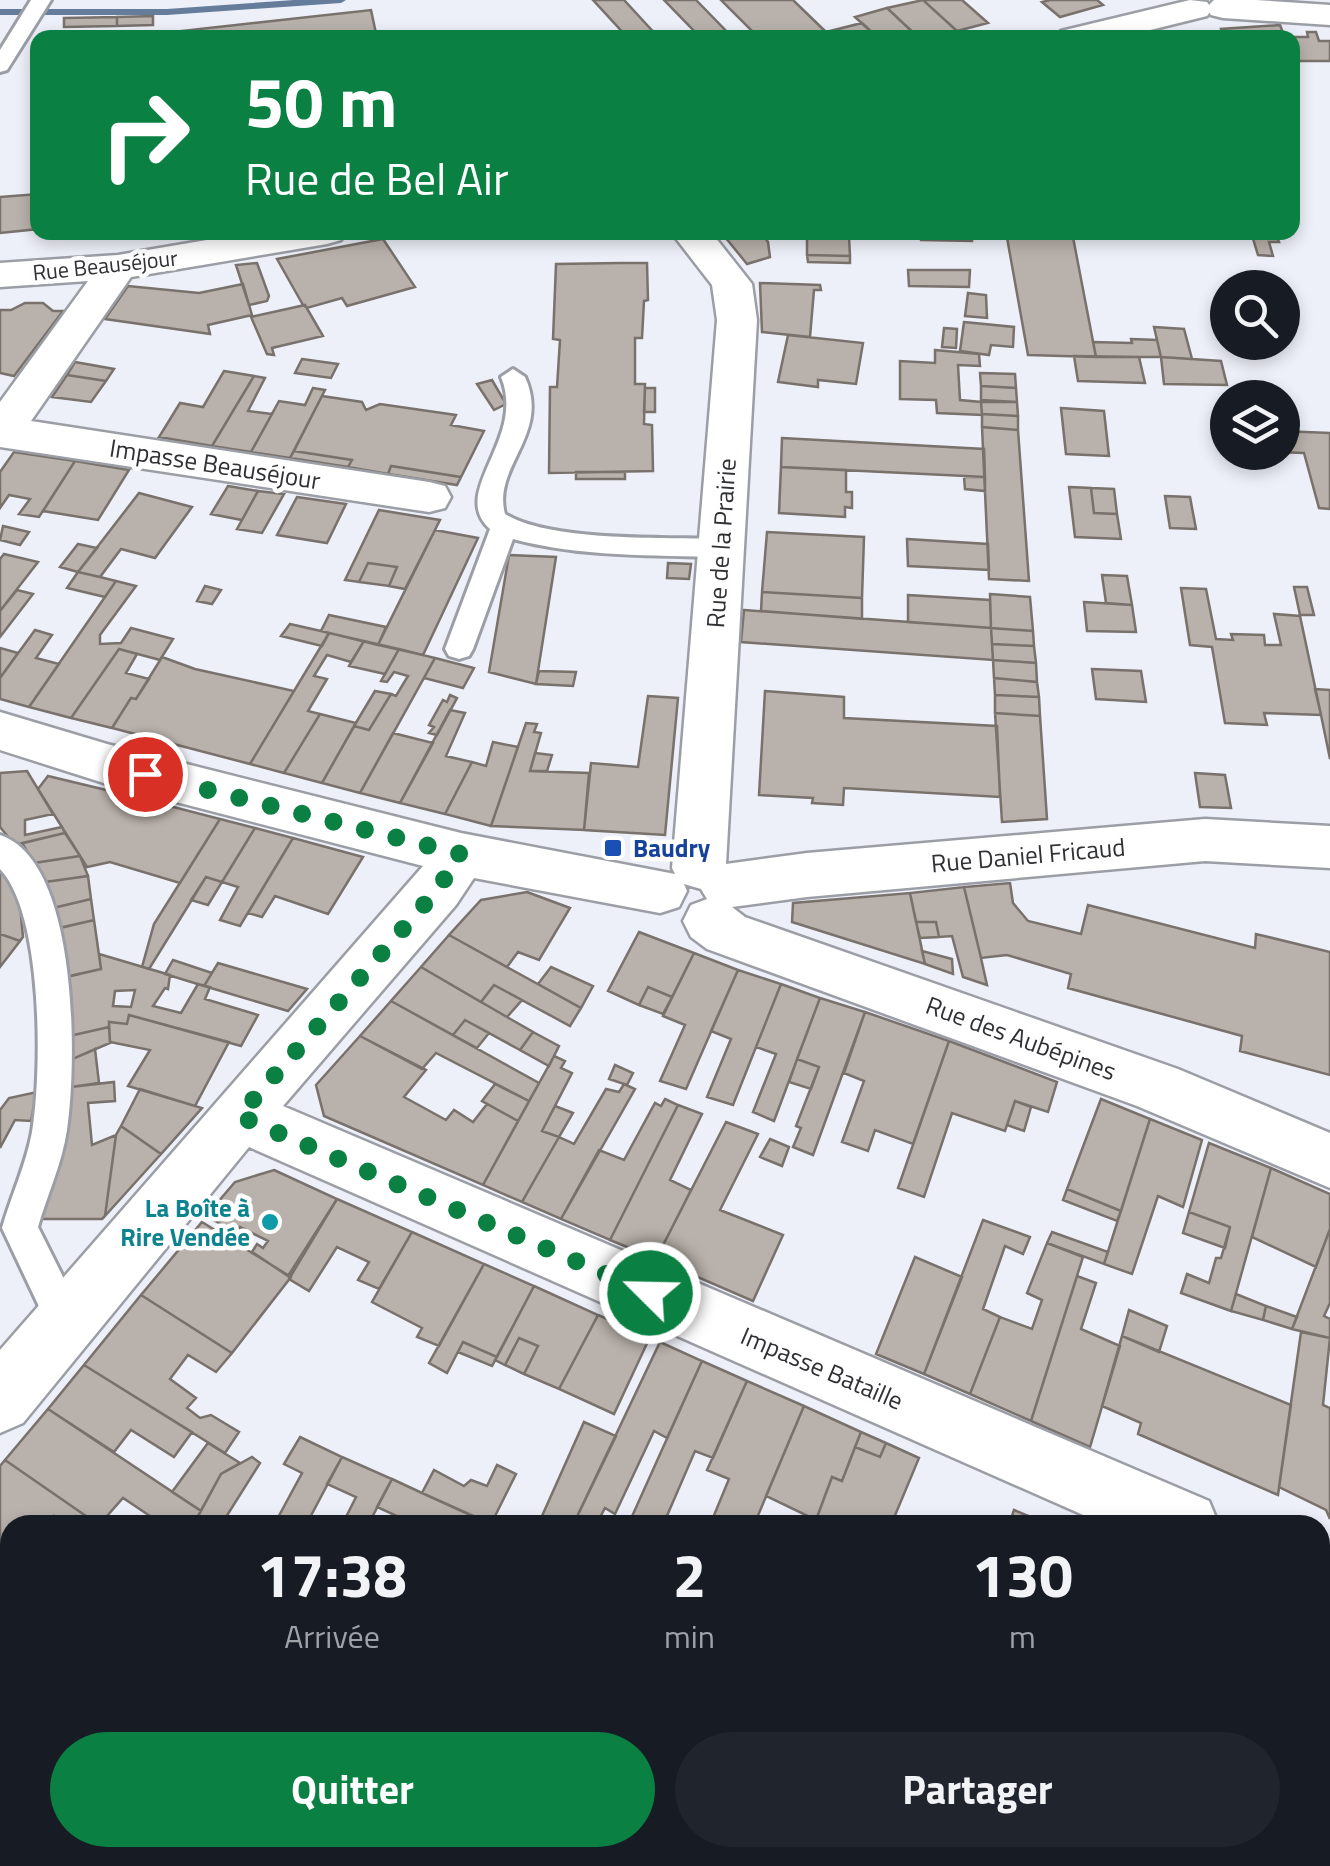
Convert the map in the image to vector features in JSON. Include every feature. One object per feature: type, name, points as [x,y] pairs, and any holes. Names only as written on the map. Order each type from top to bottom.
[{"type":"street","points":[[1104,30],[1207,4],[1330,15]]},
{"type":"street","name":"Rue Beauséjour","points":[[0,275],[118,267],[280,240]]},
{"type":"street","name":"Rue de la Prairie","points":[[696,240],[732,284],[735,300],[699,892]]},
{"type":"street","name":"Impasse Beauséjour","points":[[118,267],[1,432],[429,497]]},
{"type":"street","points":[[0,730],[107,764],[461,854],[699,892]]},
{"type":"street","name":"Rue Daniel Fricaud","points":[[699,892],[807,875],[1205,840],[1330,847]]},
{"type":"street","points":[[0,1400],[239,1116],[437,890],[461,854]]},
{"type":"street","name":"Rue des Aubépines","points":[[699,892],[726,933],[1157,1086],[1330,1160]]},
{"type":"street","name":"Impasse Bataille","points":[[239,1116],[1162,1515]]},
{"type":"lane","points":[[0,66],[36,9]]},
{"type":"lane","points":[[513,377],[523,407],[521,426],[489,497],[493,518],[504,528],[559,539],[721,548]]},
{"type":"lane","points":[[459,649],[504,528]]},
{"type":"lane","points":[[0,848],[31,884],[40,912],[54,1035],[55,1092],[48,1137],[20,1228],[57,1304],[72,1313]]},
{"type":"building","points":[[593,0],[624,0],[652,30],[621,30]]},
{"type":"building","points":[[664,0],[696,0],[725,30],[693,30]]},
{"type":"building","points":[[721,0],[793,0],[824,30],[751,30]]},
{"type":"building","points":[[923,0],[962,0],[988,23],[956,30]]},
{"type":"building","points":[[923,0],[956,30],[910,30],[887,8]]},
{"type":"building","points":[[1097,0],[1103,5],[1060,17],[1042,2]]},
{"type":"building","points":[[887,8],[910,30],[869,30],[855,17]]},
{"type":"building","points":[[371,10],[375,30],[190,30]]},
{"type":"building","points":[[153,16],[153,25],[117,26],[117,17]]},
{"type":"building","points":[[117,17],[117,26],[64,27],[64,18]]},
{"type":"building","points":[[862,23],[869,30],[834,30]]},
{"type":"building","points":[[1280,25],[1282,30],[1221,30]]},
{"type":"building","points":[[1307,32],[1316,32],[1319,41],[1330,41],[1330,61],[1300,61],[1300,37],[1308,37]]},
{"type":"building","points":[[30,195],[30,230],[0,233],[0,197]]},
{"type":"building","points":[[384,240],[415,287],[347,306],[342,298],[307,308],[277,259]]},
{"type":"building","points":[[728,240],[767,240],[770,257],[747,264]]},
{"type":"building","points":[[807,240],[849,240],[850,256],[807,255]]},
{"type":"building","points":[[1007,240],[1074,240],[1096,357],[1028,355]]},
{"type":"building","points":[[1253,240],[1278,240],[1269,242],[1273,256],[1258,255]]},
{"type":"building","points":[[807,255],[850,256],[850,263],[808,262]]},
{"type":"building","points":[[257,263],[269,296],[267,301],[249,305],[236,265]]},
{"type":"building","points":[[647,263],[648,300],[644,301],[642,338],[635,338],[635,384],[645,384],[644,424],[652,425],[653,471],[549,473],[550,387],[557,387],[560,340],[553,339],[556,264]]},
{"type":"building","points":[[908,270],[970,270],[969,287],[909,286]]},
{"type":"building","points":[[760,283],[820,285],[821,290],[814,290],[810,337],[762,332]]},
{"type":"building","points":[[243,284],[252,315],[208,325],[210,334],[105,319],[128,286],[199,293]]},
{"type":"building","points":[[968,293],[986,295],[987,318],[965,316]]},
{"type":"building","points":[[43,303],[53,311],[63,311],[14,376],[0,373],[0,310]]},
{"type":"building","points":[[305,305],[323,336],[272,348],[274,355],[267,354],[251,317]]},
{"type":"building","points":[[964,322],[1014,327],[1013,347],[991,345],[989,355],[960,351]]},
{"type":"building","points":[[1154,327],[1184,329],[1192,359],[1161,357]]},
{"type":"building","points":[[944,328],[957,329],[956,348],[942,347]]},
{"type":"building","points":[[788,335],[863,343],[856,384],[818,380],[818,387],[778,382]]},
{"type":"building","points":[[1131,339],[1157,340],[1161,357],[1096,357],[1093,342],[1132,343]]},
{"type":"building","points":[[935,350],[979,354],[980,366],[958,365],[960,400],[981,402],[982,415],[937,413],[936,400],[900,399],[900,361],[935,363]]},
{"type":"building","points":[[1074,356],[1139,357],[1145,383],[1078,381]]},
{"type":"building","points":[[1161,357],[1221,361],[1226,380],[1210,380],[1210,385],[1164,384]]},
{"type":"building","points":[[302,359],[338,364],[331,378],[295,373]]},
{"type":"building","points":[[75,362],[114,369],[106,381],[67,375]]},
{"type":"building","points":[[224,371],[254,376],[212,446],[159,437],[180,403],[203,407]]},
{"type":"building","points":[[980,373],[1015,374],[1016,388],[981,386]]},
{"type":"building","points":[[67,375],[106,381],[91,402],[52,397]]},
{"type":"building","points":[[254,376],[265,378],[248,411],[272,414],[251,452],[212,446]]},
{"type":"building","points":[[492,380],[506,404],[494,410],[477,384]]},
{"type":"building","points":[[981,386],[1016,388],[1017,402],[981,400]]},
{"type":"building","points":[[313,388],[325,390],[290,458],[251,452],[279,401],[305,405]]},
{"type":"building","points":[[645,388],[655,388],[655,412],[644,412]]},
{"type":"building","points":[[322,396],[362,402],[366,410],[380,404],[456,415],[451,425],[484,431],[461,477],[391,466],[388,474],[348,467],[352,460],[294,451]]},
{"type":"building","points":[[981,402],[1017,402],[1018,416],[982,414]]},
{"type":"building","points":[[1061,408],[1104,411],[1109,456],[1066,454]]},
{"type":"building","points":[[982,414],[1018,416],[1018,430],[982,427]]},
{"type":"building","points":[[982,427],[1018,430],[1029,581],[989,579]]},
{"type":"building","points":[[1300,432],[1330,433],[1330,509],[1319,508],[1304,453],[1300,453]]},
{"type":"building","points":[[782,438],[984,449],[985,477],[781,467]]},
{"type":"building","points":[[294,451],[352,460],[348,467],[290,458]]},
{"type":"building","points":[[14,452],[75,461],[39,517],[19,514],[30,499],[9,495],[0,508],[0,472]]},
{"type":"building","points":[[75,461],[129,470],[98,520],[43,511]]},
{"type":"building","points":[[391,466],[461,477],[457,485],[388,474]]},
{"type":"building","points":[[781,467],[846,470],[846,492],[852,492],[852,508],[845,507],[845,517],[779,513]]},
{"type":"building","points":[[576,472],[625,472],[625,479],[576,479]]},
{"type":"building","points":[[964,477],[985,477],[985,491],[965,489]]},
{"type":"building","points":[[228,486],[258,491],[242,520],[211,514]]},
{"type":"building","points":[[1069,487],[1091,488],[1094,513],[1117,514],[1121,539],[1075,537]]},
{"type":"building","points":[[1091,488],[1114,489],[1117,514],[1094,513]]},
{"type":"building","points":[[258,491],[284,494],[262,533],[237,529]]},
{"type":"building","points":[[139,493],[192,507],[155,558],[121,549],[100,577],[78,572]]},
{"type":"building","points":[[1165,496],[1190,497],[1196,529],[1170,528]]},
{"type":"building","points":[[297,497],[346,504],[327,543],[277,535]]},
{"type":"building","points":[[379,510],[440,520],[405,589],[389,586],[397,567],[368,563],[359,582],[345,580]]},
{"type":"building","points":[[3,526],[29,532],[20,545],[0,540]]},
{"type":"building","points":[[435,530],[478,538],[423,655],[378,645]]},
{"type":"building","points":[[767,532],[864,537],[862,598],[762,592]]},
{"type":"building","points":[[907,539],[988,544],[989,570],[908,566]]},
{"type":"building","points":[[78,544],[97,548],[78,572],[60,567]]},
{"type":"building","points":[[4,554],[38,562],[0,611],[0,559]]},
{"type":"building","points":[[509,555],[556,557],[536,684],[489,672]]},
{"type":"building","points":[[368,563],[397,567],[389,586],[359,582]]},
{"type":"building","points":[[668,563],[691,564],[689,579],[667,578]]},
{"type":"building","points":[[78,572],[116,581],[105,597],[67,588]]},
{"type":"building","points":[[1102,575],[1127,576],[1132,605],[1106,603]]},
{"type":"building","points":[[116,581],[136,586],[100,635],[100,644],[121,643],[131,628],[173,639],[160,660],[119,649],[71,718],[29,707]]},
{"type":"building","points":[[205,586],[221,590],[212,604],[197,601]]},
{"type":"building","points":[[1294,587],[1307,587],[1314,615],[1300,615]]},
{"type":"building","points":[[1181,588],[1206,589],[1216,639],[1233,640],[1231,634],[1264,635],[1265,645],[1281,645],[1274,614],[1300,616],[1321,715],[1264,713],[1267,725],[1225,723],[1212,647],[1190,645]]},
{"type":"building","points":[[17,590],[33,594],[0,637],[0,611]]},
{"type":"building","points":[[762,592],[862,598],[862,619],[761,611]]},
{"type":"building","points":[[990,594],[1030,597],[1033,631],[991,628]]},
{"type":"building","points":[[908,595],[990,600],[991,628],[908,622]]},
{"type":"building","points":[[1084,602],[1132,605],[1136,632],[1087,631]]},
{"type":"building","points":[[744,610],[991,628],[993,660],[741,642]]},
{"type":"building","points":[[329,615],[386,627],[378,645],[321,631]]},
{"type":"building","points":[[290,624],[329,633],[322,646],[281,636]]},
{"type":"building","points":[[991,628],[1033,631],[1034,646],[992,644]]},
{"type":"building","points":[[35,630],[52,635],[36,658],[59,664],[29,707],[0,699],[0,678]]},
{"type":"building","points":[[329,633],[364,641],[351,662],[327,655],[314,676],[327,679],[308,711],[320,714],[284,773],[250,764]]},
{"type":"building","points":[[364,641],[399,649],[385,674],[349,666]]},
{"type":"building","points":[[992,644],[1034,646],[1036,663],[993,660]]},
{"type":"building","points":[[0,648],[18,653],[0,678]]},
{"type":"building","points":[[119,649],[137,654],[126,673],[149,679],[136,699],[131,698],[112,728],[71,718]]},
{"type":"building","points":[[399,649],[435,658],[360,793],[322,783],[354,726],[369,730],[391,694],[396,696],[408,676],[394,672],[387,682],[381,681]]},
{"type":"building","points":[[162,657],[195,669],[294,691],[250,764],[112,728]]},
{"type":"building","points":[[435,658],[474,668],[463,688],[424,678]]},
{"type":"building","points":[[993,660],[1036,663],[1037,682],[994,678]]},
{"type":"building","points":[[1092,669],[1141,671],[1146,702],[1096,699]]},
{"type":"building","points":[[539,671],[576,672],[573,686],[536,684]]},
{"type":"building","points":[[994,678],[1037,682],[1039,697],[995,695]]},
{"type":"building","points":[[1315,689],[1330,690],[1330,759],[1321,715]]},
{"type":"building","points":[[375,691],[391,694],[369,730],[354,726]]},
{"type":"building","points":[[765,691],[844,697],[844,718],[997,726],[1000,797],[844,788],[843,805],[812,803],[813,798],[759,795]]},
{"type":"building","points":[[450,695],[457,698],[437,735],[429,733],[434,727],[429,725]]},
{"type":"building","points":[[995,695],[1039,697],[1040,716],[995,713]]},
{"type":"building","points":[[648,696],[678,698],[665,835],[584,830],[591,763],[638,767]]},
{"type":"building","points":[[450,710],[465,713],[446,756],[472,762],[445,814],[400,803]]},
{"type":"building","points":[[995,713],[1040,716],[1047,819],[1002,822]]},
{"type":"building","points":[[320,714],[356,723],[322,783],[284,773]]},
{"type":"building","points":[[526,723],[537,724],[534,732],[541,733],[530,771],[589,773],[584,830],[491,826]]},
{"type":"building","points":[[393,733],[433,743],[400,803],[360,793]]},
{"type":"building","points":[[493,742],[518,747],[491,826],[445,814],[472,762],[486,766]]},
{"type":"building","points":[[535,753],[552,755],[547,771],[530,771]]},
{"type":"building","points":[[27,771],[53,814],[25,820],[25,835],[62,827],[65,833],[15,845],[0,827],[0,773]]},
{"type":"building","points":[[1195,773],[1225,775],[1231,808],[1200,807]]},
{"type":"building","points":[[48,776],[220,819],[180,883],[110,862],[87,867],[38,789]]},
{"type":"building","points":[[220,819],[255,828],[222,882],[206,877],[149,969],[142,967],[154,924]]},
{"type":"building","points":[[255,828],[293,838],[240,926],[220,920],[238,887],[222,882]]},
{"type":"building","points":[[65,833],[80,856],[34,863],[22,843]]},
{"type":"building","points":[[293,838],[363,857],[328,914],[275,896],[262,917],[248,913]]},
{"type":"building","points":[[80,856],[88,876],[45,882],[34,863]]},
{"type":"building","points":[[0,870],[19,895],[23,937],[20,941],[0,934]]},
{"type":"building","points":[[88,876],[91,899],[49,909],[45,882]]},
{"type":"building","points":[[206,877],[222,882],[208,905],[191,900]]},
{"type":"building","points":[[1010,883],[1013,903],[1028,921],[1081,934],[1088,905],[1255,948],[1256,934],[1330,952],[1330,1075],[1240,1051],[1242,1036],[1068,988],[1071,974],[1007,955],[981,958],[964,887]]},
{"type":"building","points":[[964,887],[987,985],[963,977],[952,936],[939,937],[936,922],[916,922],[910,893]]},
{"type":"building","points":[[527,892],[570,908],[539,960],[518,952],[507,967],[449,935],[481,900]]},
{"type":"building","points":[[910,893],[925,964],[792,922],[793,903]]},
{"type":"building","points":[[91,899],[94,920],[52,930],[49,909]]},
{"type":"building","points":[[94,920],[101,969],[65,977],[59,928]]},
{"type":"building","points":[[916,922],[936,922],[939,937],[920,938]]},
{"type":"building","points":[[639,932],[694,953],[672,997],[648,987],[639,1005],[608,991]]},
{"type":"building","points":[[0,934],[20,941],[0,967]]},
{"type":"building","points":[[449,935],[581,1008],[570,1026],[494,985],[481,1002],[421,967]]},
{"type":"building","points":[[922,951],[952,959],[953,974],[925,964]]},
{"type":"building","points":[[694,953],[738,970],[686,1089],[660,1081],[685,1025],[663,1016]]},
{"type":"building","points":[[99,954],[170,975],[168,989],[153,1006],[181,1013],[198,984],[210,987],[205,999],[258,1015],[241,1046],[129,1015],[127,1024],[109,1022],[109,1027],[65,1037],[58,979],[101,969]],"holes":[[[135,990],[131,1007],[113,1006],[115,991]]]},
{"type":"building","points":[[173,960],[212,973],[204,986],[165,974]]},
{"type":"building","points":[[218,963],[307,989],[288,1011],[204,986]]},
{"type":"building","points":[[421,967],[533,1032],[520,1050],[465,1020],[453,1035],[391,1001]]},
{"type":"building","points":[[551,967],[593,986],[581,1008],[538,984]]},
{"type":"building","points":[[738,970],[781,984],[733,1105],[707,1097],[731,1039],[711,1031]]},
{"type":"building","points":[[781,984],[820,998],[774,1121],[753,1112],[776,1054],[756,1047]]},
{"type":"building","points":[[494,985],[522,1000],[507,1017],[481,1002]]},
{"type":"building","points":[[648,987],[672,997],[663,1014],[639,1005]]},
{"type":"building","points":[[820,998],[865,1012],[813,1155],[793,1147],[801,1128],[796,1126],[819,1067],[797,1059]]},
{"type":"building","points":[[391,1001],[539,1083],[529,1101],[436,1053],[422,1069],[360,1036]]},
{"type":"building","points":[[865,1012],[949,1041],[913,1144],[875,1130],[868,1151],[842,1142],[864,1081],[844,1073]]},
{"type":"building","points":[[129,1015],[229,1042],[195,1106],[128,1086],[150,1050],[110,1042],[109,1022],[127,1024]]},
{"type":"building","points":[[465,1020],[489,1033],[477,1048],[453,1035]]},
{"type":"building","points":[[109,1027],[110,1043],[68,1061],[65,1037]]},
{"type":"building","points":[[533,1032],[559,1046],[549,1066],[520,1050]]},
{"type":"building","points":[[360,1036],[426,1070],[404,1097],[446,1120],[454,1110],[473,1122],[487,1104],[518,1121],[483,1185],[324,1116],[316,1085]]},
{"type":"building","points":[[949,1041],[1057,1082],[1048,1112],[1015,1101],[1005,1131],[952,1113],[924,1197],[898,1188]]},
{"type":"building","points":[[95,1049],[99,1083],[71,1087],[68,1061]]},
{"type":"building","points":[[554,1056],[565,1061],[561,1068],[572,1073],[542,1131],[559,1137],[522,1202],[483,1185]]},
{"type":"building","points":[[797,1059],[819,1067],[811,1089],[789,1082]]},
{"type":"building","points":[[615,1065],[633,1073],[627,1085],[609,1079]]},
{"type":"building","points":[[114,1082],[115,1101],[88,1103],[92,1145],[116,1135],[105,1216],[37,1219],[71,1087]]},
{"type":"building","points":[[495,1084],[529,1101],[518,1121],[482,1101]]},
{"type":"building","points":[[624,1084],[635,1089],[561,1219],[522,1202],[559,1137],[574,1144],[606,1089],[619,1092]]},
{"type":"building","points":[[140,1089],[202,1108],[161,1154],[121,1126]]},
{"type":"building","points":[[37,1092],[31,1121],[15,1120],[0,1148],[0,1110],[9,1098]]},
{"type":"building","points":[[665,1099],[678,1105],[610,1240],[561,1219],[599,1150],[624,1160],[655,1103],[661,1106]]},
{"type":"building","points":[[1101,1099],[1150,1119],[1121,1211],[1067,1189]]},
{"type":"building","points":[[1015,1101],[1031,1107],[1024,1131],[1007,1125]]},
{"type":"building","points":[[678,1105],[702,1114],[670,1180],[691,1190],[656,1259],[610,1240]]},
{"type":"building","points":[[555,1106],[573,1113],[559,1137],[542,1131]]},
{"type":"building","points":[[1150,1119],[1202,1140],[1183,1207],[1158,1196],[1132,1274],[1104,1264]]},
{"type":"building","points":[[726,1122],[758,1134],[720,1210],[783,1235],[753,1301],[656,1259]]},
{"type":"building","points":[[121,1126],[161,1154],[105,1216],[116,1135]]},
{"type":"building","points":[[770,1139],[789,1147],[782,1166],[760,1157]]},
{"type":"building","points":[[1209,1143],[1271,1168],[1231,1311],[1181,1293],[1187,1274],[1209,1283],[1230,1227],[1189,1212]]},
{"type":"building","points":[[1271,1168],[1330,1194],[1330,1229],[1316,1267],[1252,1237]]},
{"type":"building","name":"La Boîte à Rire Vendée","points":[[274,1170],[337,1199],[288,1276],[252,1252],[257,1244],[263,1248],[268,1241],[240,1227],[237,1233],[206,1216],[235,1182]]},
{"type":"building","points":[[1067,1189],[1121,1211],[1117,1221],[1063,1200]]},
{"type":"building","points":[[337,1199],[412,1232],[379,1289],[358,1280],[369,1262],[337,1247],[309,1291],[289,1279]]},
{"type":"building","points":[[1189,1212],[1230,1227],[1225,1248],[1183,1233]]},
{"type":"building","points":[[983,1220],[1030,1237],[1023,1254],[1005,1246],[983,1309],[1000,1317],[970,1394],[924,1374]]},
{"type":"building","points":[[202,1222],[291,1277],[232,1353],[141,1295]]},
{"type":"building","points":[[1330,1229],[1330,1303],[1324,1316],[1330,1319],[1330,1338],[1292,1329]]},
{"type":"building","points":[[412,1232],[484,1264],[439,1346],[417,1337],[422,1328],[372,1302]]},
{"type":"building","points":[[1052,1232],[1108,1252],[1104,1264],[1047,1243]]},
{"type":"building","points":[[1047,1243],[1083,1257],[1031,1421],[970,1394],[1000,1317],[1032,1329],[1042,1300],[1027,1293]]},
{"type":"building","points":[[915,1257],[962,1277],[924,1374],[876,1354]]},
{"type":"building","points":[[484,1264],[534,1286],[497,1357],[463,1342],[447,1373],[429,1363]]},
{"type":"building","points":[[1077,1276],[1096,1283],[1081,1329],[1120,1346],[1090,1447],[1031,1421]]},
{"type":"building","points":[[534,1286],[598,1315],[559,1389],[524,1374],[538,1346],[519,1338],[505,1365],[495,1360]]},
{"type":"building","points":[[1236,1294],[1266,1306],[1263,1320],[1231,1311]]},
{"type":"building","points":[[141,1295],[232,1353],[216,1372],[188,1355],[170,1379],[196,1398],[187,1408],[200,1418],[211,1415],[239,1432],[225,1453],[84,1365]]},
{"type":"building","points":[[1266,1306],[1297,1317],[1292,1329],[1263,1320]]},
{"type":"building","points":[[1129,1310],[1167,1326],[1159,1352],[1122,1336]]},
{"type":"building","points":[[598,1315],[650,1337],[614,1414],[559,1389]]},
{"type":"building","points":[[1301,1332],[1330,1338],[1323,1405],[1330,1408],[1330,1515],[1279,1487]]},
{"type":"building","points":[[1122,1336],[1291,1405],[1278,1495],[1138,1434],[1141,1423],[1102,1406]]},
{"type":"building","points":[[519,1338],[538,1346],[524,1374],[505,1365]]},
{"type":"building","points":[[463,1342],[497,1357],[492,1366],[458,1352]]},
{"type":"building","points":[[660,1342],[702,1361],[667,1438],[654,1431],[615,1514],[605,1508],[601,1515],[578,1515]]},
{"type":"building","points":[[702,1361],[747,1381],[713,1458],[695,1451],[667,1515],[633,1515]]},
{"type":"building","points":[[84,1365],[192,1432],[174,1457],[131,1430],[114,1452],[48,1409]]},
{"type":"building","points":[[747,1381],[804,1406],[758,1515],[714,1515],[729,1479],[707,1470]]},
{"type":"building","points":[[804,1406],[861,1432],[842,1481],[832,1477],[818,1515],[806,1515],[766,1496]]},
{"type":"building","points":[[48,1409],[201,1511],[199,1515],[148,1515],[123,1498],[108,1515],[85,1515],[5,1460]]},
{"type":"building","points":[[584,1422],[616,1436],[578,1515],[542,1515]]},
{"type":"building","points":[[861,1432],[886,1443],[880,1457],[855,1447]]},
{"type":"building","points":[[300,1437],[342,1457],[311,1515],[279,1515],[302,1473],[284,1464]]},
{"type":"building","points":[[208,1443],[240,1463],[221,1474],[201,1511],[172,1492]]},
{"type":"building","points":[[886,1443],[919,1458],[895,1515],[818,1515],[832,1477],[842,1481],[855,1447],[880,1457]]},
{"type":"building","points":[[252,1457],[260,1463],[227,1515],[198,1515],[221,1474]]},
{"type":"building","points":[[342,1457],[392,1479],[373,1515],[347,1515],[356,1497],[327,1484]]},
{"type":"building","points":[[5,1460],[85,1515],[0,1515],[0,1466]]},
{"type":"building","points":[[497,1465],[516,1474],[496,1515],[471,1515],[422,1493],[434,1470],[464,1486],[471,1480],[487,1486]]},
{"type":"building","points":[[392,1479],[471,1515],[394,1515],[377,1507]]},
{"type":"waterway","points":[[0,12],[167,12],[341,0]]},
{"type":"place","name":"Baudry","points":[[613,848]]},
{"type":"place","name":"La Boîte à Rire Vendée","points":[[270,1222]]},
{"type":"route","points":[[145,774],[461,854],[437,890],[239,1116],[650,1293]]}]
